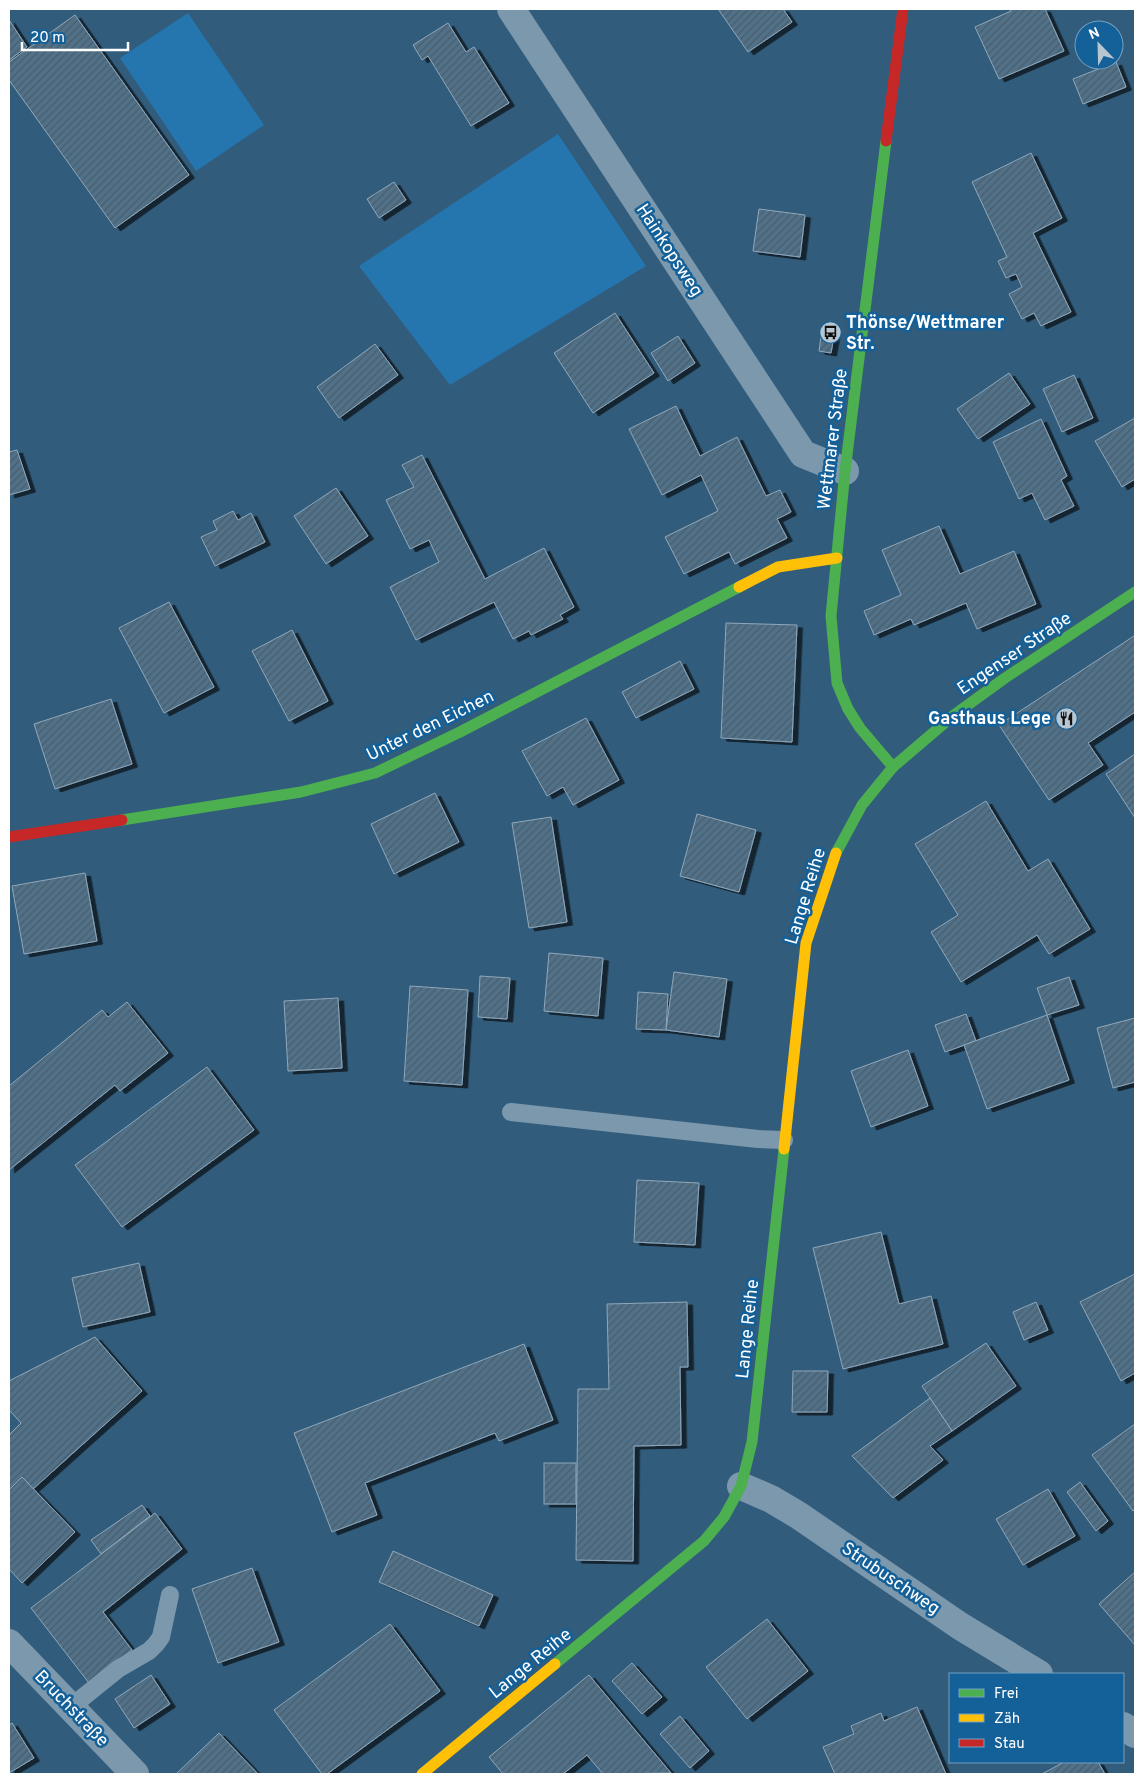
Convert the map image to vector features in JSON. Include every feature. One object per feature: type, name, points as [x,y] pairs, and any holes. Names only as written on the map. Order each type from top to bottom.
[{"type":"street","name":"Hainkopsweg","points":[[511,9],[803,454],[845,471]]},
{"type":"street","name":"Wettmarer Straße","points":[[893,767],[860,728],[848,709],[837,683],[831,616],[845,471],[903,9]]},
{"type":"street","name":"Unter den Eichen","points":[[9,837],[301,792],[376,773],[460,732],[778,567],[837,558]]},
{"type":"street","name":"Engenser Straße","points":[[893,767],[954,715],[1005,678],[1135,592]]},
{"type":"street","name":"Lange Reihe","points":[[422,1774],[704,1541],[724,1517],[741,1486],[752,1442],[806,943],[837,850],[862,805],[893,767]]},
{"type":"street","name":"Strubuschweg","points":[[741,1486],[770,1499],[798,1515],[960,1626],[1037,1673]]},
{"type":"street","name":"Bruchstraße","points":[[9,1643],[135,1774]]},
{"type":"street","points":[[1124,1727],[1135,1734]]},
{"type":"lane","points":[[511,1112],[748,1138],[784,1140]]},
{"type":"lane","points":[[71,1707],[118,1669],[149,1651],[156,1644],[161,1637],[170,1595]]},
{"type":"shaded area","points":[[188,13],[264,125],[196,171],[120,58]]},
{"type":"shaded area","points":[[558,134],[646,266],[450,385],[359,266]]},
{"type":"building","points":[[718,9],[783,9],[792,22],[748,52]]},
{"type":"building","points":[[1010,9],[1045,9],[1064,51],[999,79],[975,27],[1011,11]]},
{"type":"building","points":[[75,15],[189,175],[115,228],[9,80],[9,62]]},
{"type":"building","points":[[9,20],[27,47],[9,60]]},
{"type":"building","points":[[448,23],[466,52],[474,47],[509,103],[471,126],[428,56],[422,60],[413,45]]},
{"type":"building","points":[[1096,70],[1119,70],[1126,87],[1083,104],[1073,79]]},
{"type":"building","points":[[1031,153],[1062,218],[1033,233],[1071,312],[1041,326],[1034,313],[1022,319],[1009,294],[1022,287],[1016,274],[1006,278],[998,261],[1007,257],[972,182]]},
{"type":"building","points":[[394,182],[406,200],[379,218],[367,199]]},
{"type":"building","points":[[759,209],[805,215],[800,257],[753,251]]},
{"type":"building","points":[[615,313],[654,373],[593,413],[554,353]]},
{"type":"building","points":[[822,329],[835,330],[831,353],[819,351]]},
{"type":"building","points":[[678,336],[695,363],[668,381],[651,353]]},
{"type":"building","points":[[375,344],[398,375],[339,418],[317,387]]},
{"type":"building","points":[[1009,373],[1030,404],[978,439],[957,409]]},
{"type":"building","points":[[1074,375],[1093,418],[1062,432],[1043,389]]},
{"type":"building","points":[[676,406],[700,456],[737,437],[766,496],[780,490],[791,512],[777,519],[787,538],[735,564],[729,552],[684,574],[665,537],[718,511],[701,475],[662,495],[629,429]]},
{"type":"building","points":[[1135,418],[1135,479],[1122,487],[1095,441]]},
{"type":"building","points":[[1041,419],[1067,476],[1061,480],[1074,506],[1045,520],[1032,493],[1019,499],[993,442]]},
{"type":"building","points":[[17,450],[30,489],[9,495],[9,452]]},
{"type":"building","points":[[422,455],[485,579],[544,548],[574,607],[560,615],[563,619],[531,635],[529,631],[513,639],[494,602],[416,640],[390,587],[439,562],[429,540],[410,549],[386,500],[414,487],[402,465]]},
{"type":"building","points":[[336,488],[368,536],[326,564],[294,516]]},
{"type":"building","points":[[233,511],[238,520],[251,513],[265,542],[215,566],[201,537],[217,530],[213,521]]},
{"type":"building","points":[[939,526],[960,574],[1014,551],[1036,604],[977,629],[966,603],[914,625],[911,619],[874,635],[864,611],[901,595],[882,550]]},
{"type":"building","points":[[169,602],[214,687],[164,713],[119,628]]},
{"type":"building","points":[[726,623],[797,625],[792,742],[721,738]]},
{"type":"building","points":[[292,630],[328,701],[289,721],[252,651]]},
{"type":"building","name":"Gasthaus Lege","points":[[1134,636],[1135,712],[1088,743],[1103,765],[1049,800],[999,725]]},
{"type":"building","points":[[680,661],[694,689],[636,718],[622,692]]},
{"type":"building","points":[[111,699],[132,764],[55,789],[34,724]]},
{"type":"building","points":[[586,718],[619,780],[573,805],[563,787],[547,796],[522,751]]},
{"type":"building","points":[[1135,754],[1135,818],[1106,774]]},
{"type":"building","points":[[435,793],[459,842],[394,874],[371,824]]},
{"type":"building","points":[[986,801],[1028,871],[1048,859],[1090,929],[1049,954],[1037,935],[961,982],[931,932],[958,915],[915,844]]},
{"type":"building","points":[[697,814],[756,830],[739,892],[680,876]]},
{"type":"building","points":[[551,817],[567,922],[529,928],[512,823]]},
{"type":"building","points":[[85,873],[97,941],[24,954],[12,886]]},
{"type":"building","points":[[549,953],[603,958],[598,1016],[544,1011]]},
{"type":"building","points":[[674,972],[727,979],[719,1037],[666,1030]]},
{"type":"building","points":[[480,976],[510,978],[507,1019],[478,1017]]},
{"type":"building","points":[[1069,977],[1079,1005],[1047,1015],[1037,988]]},
{"type":"building","points":[[410,986],[468,990],[462,1085],[404,1081]]},
{"type":"building","points":[[638,992],[668,994],[666,1030],[636,1029]]},
{"type":"building","points":[[338,998],[342,1068],[288,1071],[284,1001]]},
{"type":"building","points":[[127,1002],[168,1053],[120,1091],[115,1085],[9,1170],[9,1086],[102,1010],[108,1017]]},
{"type":"building","points":[[966,1014],[976,1041],[945,1052],[935,1025]]},
{"type":"building","points":[[1047,1015],[1069,1080],[987,1109],[964,1045]]},
{"type":"building","points":[[1135,1018],[1135,1082],[1113,1088],[1097,1028]]},
{"type":"building","points":[[908,1050],[928,1106],[871,1127],[851,1071]]},
{"type":"building","points":[[207,1067],[254,1130],[122,1227],[75,1165]]},
{"type":"building","points":[[637,1180],[699,1183],[695,1245],[634,1242]]},
{"type":"building","points":[[881,1232],[899,1304],[931,1296],[943,1344],[843,1369],[813,1248]]},
{"type":"building","points":[[139,1263],[150,1312],[83,1327],[72,1278]]},
{"type":"building","points":[[1135,1274],[1135,1373],[1121,1381],[1080,1302]]},
{"type":"building","points":[[687,1302],[688,1367],[680,1367],[681,1445],[634,1446],[633,1561],[576,1560],[578,1389],[609,1389],[607,1304]]},
{"type":"building","points":[[1036,1302],[1048,1330],[1024,1340],[1013,1312]]},
{"type":"building","points":[[95,1337],[142,1391],[33,1489],[22,1477],[9,1490],[9,1435],[21,1423],[9,1410],[9,1381]]},
{"type":"building","points":[[986,1343],[1016,1386],[952,1431],[922,1386]]},
{"type":"building","points":[[524,1344],[553,1420],[499,1441],[495,1433],[365,1483],[377,1515],[332,1532],[294,1433]]},
{"type":"building","points":[[793,1371],[828,1371],[827,1412],[792,1412]]},
{"type":"building","points":[[930,1398],[952,1431],[930,1446],[943,1460],[893,1498],[852,1456]]},
{"type":"building","points":[[1135,1424],[1135,1509],[1133,1511],[1092,1455]]},
{"type":"building","points":[[544,1463],[576,1463],[576,1504],[544,1504]]},
{"type":"building","points":[[22,1477],[75,1532],[22,1583],[9,1569],[9,1490]]},
{"type":"building","points":[[1080,1482],[1108,1521],[1096,1531],[1067,1492]]},
{"type":"building","points":[[1048,1489],[1075,1536],[1023,1565],[996,1519]]},
{"type":"building","points":[[142,1505],[150,1516],[101,1554],[91,1540]]},
{"type":"building","points":[[155,1513],[182,1549],[103,1612],[132,1650],[89,1683],[31,1608]]},
{"type":"building","points":[[393,1551],[493,1595],[479,1626],[379,1582]]},
{"type":"building","points":[[252,1568],[279,1642],[218,1663],[192,1589]]},
{"type":"building","points":[[1135,1572],[1135,1645],[1099,1604]]},
{"type":"building","points":[[767,1619],[808,1671],[747,1719],[706,1667]]},
{"type":"building","points":[[390,1624],[440,1691],[327,1774],[322,1774],[274,1710]]},
{"type":"building","points":[[632,1663],[662,1697],[642,1714],[612,1681]]},
{"type":"building","points":[[151,1675],[170,1704],[134,1728],[115,1699]]},
{"type":"building","points":[[589,1675],[671,1773],[603,1774],[587,1755],[563,1774],[503,1774],[489,1757]]},
{"type":"building","points":[[917,1707],[946,1774],[835,1774],[823,1747],[854,1734],[851,1726],[881,1713],[884,1721]]},
{"type":"building","points":[[680,1716],[709,1751],[690,1768],[660,1734]]},
{"type":"building","points":[[12,1723],[34,1758],[9,1773],[9,1725]]},
{"type":"building","points":[[219,1733],[258,1774],[176,1774]]},
{"type":"building","points":[[1062,1763],[1099,1763],[1105,1774],[1042,1774]]},
{"type":"traffic: fast","points":[[886,141],[845,471],[831,616],[837,683],[848,709],[860,728],[893,767]]},
{"type":"traffic: fast","points":[[122,820],[301,792],[375,773],[460,732],[739,587]]},
{"type":"traffic: fast","points":[[836,853],[862,805],[893,767],[954,715],[1005,678],[1135,592]]},
{"type":"traffic: fast","points":[[555,1664],[704,1541],[724,1517],[741,1486],[752,1442],[784,1149]]},
{"type":"traffic: slow","points":[[739,587],[778,567],[837,558]]},
{"type":"traffic: slow","points":[[784,1149],[806,943],[836,853]]},
{"type":"traffic: slow","points":[[422,1774],[555,1664]]},
{"type":"traffic: jam","points":[[886,141],[903,9]]},
{"type":"traffic: jam","points":[[9,837],[122,820]]},
{"type":"place","name":"Thönse/Wettmarer Str.","points":[[830,332]]},
{"type":"place","name":"Gasthaus Lege","points":[[1067,718]]}]
